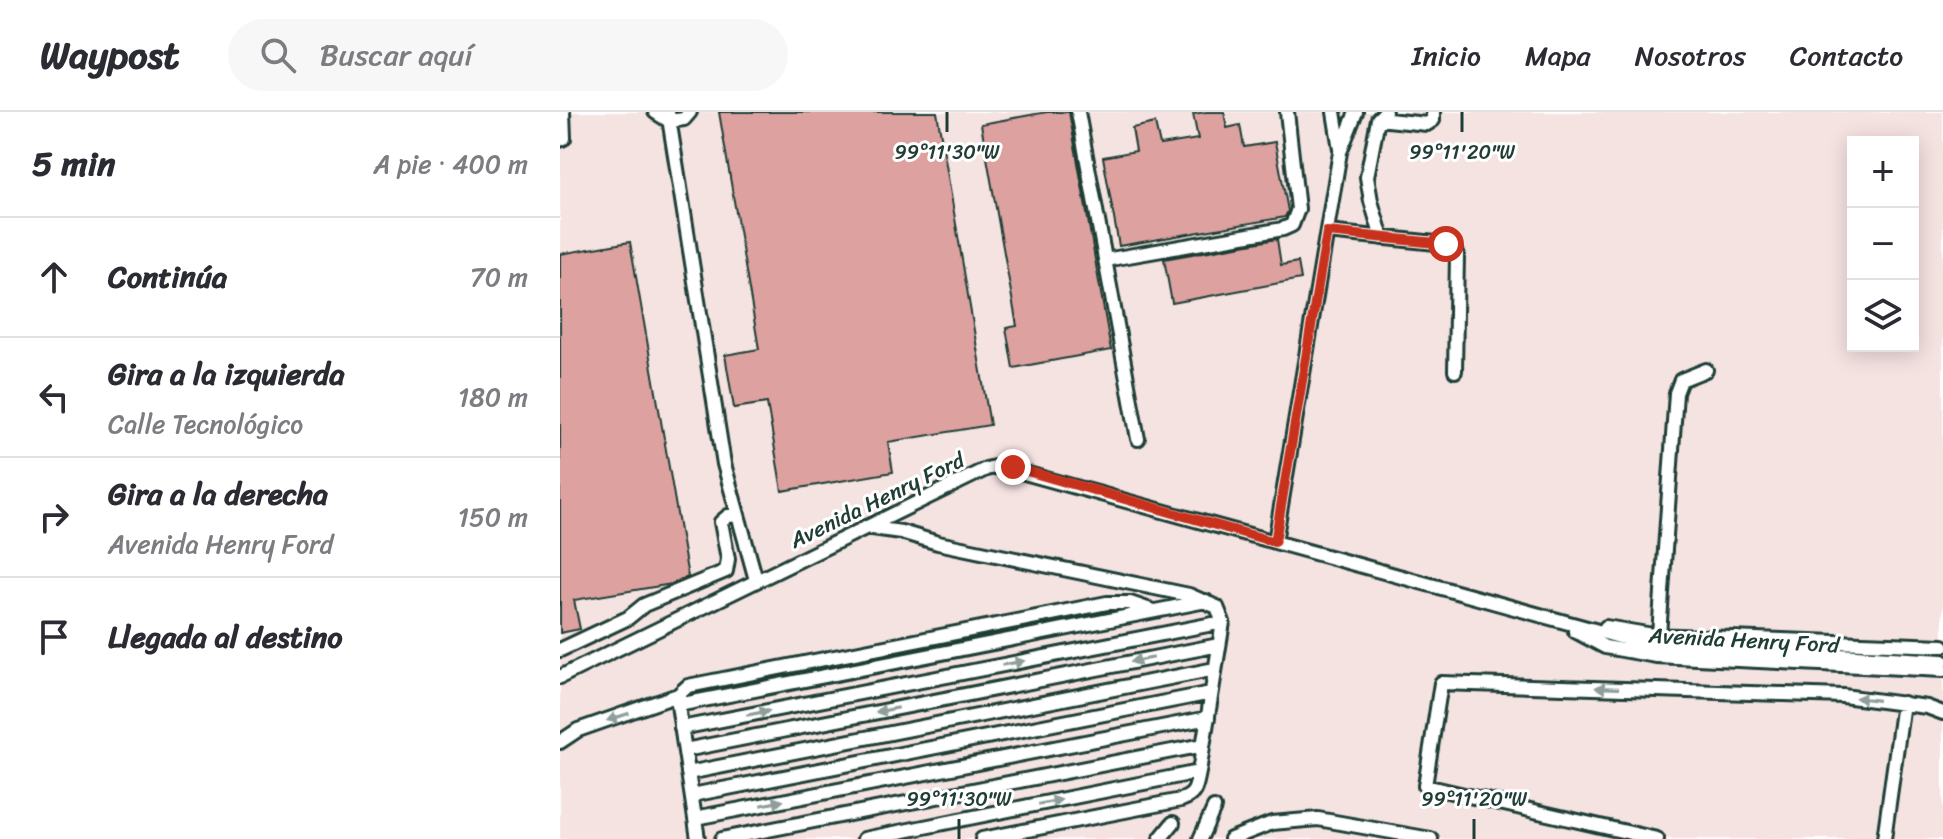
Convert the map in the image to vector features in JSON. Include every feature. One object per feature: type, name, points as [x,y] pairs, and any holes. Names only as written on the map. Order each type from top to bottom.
[{"type":"street","points":[[560,140],[566,133],[563,112]]},
{"type":"street","points":[[655,112],[684,119],[690,112]]},
{"type":"street","points":[[1078,112],[1138,439]]},
{"type":"street","points":[[1105,260],[1292,225],[1298,209],[1287,112]]},
{"type":"street","points":[[1334,112],[1340,152]]},
{"type":"street","points":[[1275,542],[1340,152],[1356,112]]},
{"type":"street","points":[[1382,238],[1367,177],[1382,115],[1427,124],[1433,120],[1433,112]]},
{"type":"street","points":[[668,116],[724,464],[756,580]]},
{"type":"street","points":[[1327,232],[1446,244],[1453,248],[1457,255],[1455,371]]},
{"type":"street","points":[[1659,635],[1676,393],[1681,380],[1706,370]]},
{"type":"street","name":"Avenida Henry Ford","points":[[560,677],[865,527],[986,469],[999,466],[1645,644],[1943,661]]},
{"type":"street","points":[[560,650],[628,618],[644,605],[726,571],[728,559],[721,522],[728,516],[737,515]]},
{"type":"street","points":[[865,527],[901,532],[938,543],[1206,601],[1217,607],[1223,622],[1199,772],[1191,796],[982,839]]},
{"type":"street","points":[[560,742],[578,730],[678,700],[1206,601]]},
{"type":"street","name":"Avenida Henry Ford","points":[[1551,619],[1659,635],[1943,646]]},
{"type":"street","name":"Avenida Henry Ford","points":[[1551,619],[1605,647],[1630,654],[1943,670]]},
{"type":"street","points":[[681,728],[1223,622]]},
{"type":"street","points":[[685,750],[1219,645]]},
{"type":"street","points":[[688,773],[1215,669]]},
{"type":"street","points":[[1657,839],[1425,786],[1441,683],[1843,696],[1927,707],[1943,713]]},
{"type":"street","points":[[692,795],[1211,693]]},
{"type":"street","points":[[678,700],[698,839]]},
{"type":"street","points":[[1884,839],[1903,703]]},
{"type":"street","points":[[695,818],[1208,718]]},
{"type":"street","points":[[722,839],[1203,745]]},
{"type":"street","points":[[864,839],[1199,772]]},
{"type":"street","points":[[1200,839],[1214,808]]},
{"type":"street","points":[[1231,839],[1272,823],[1318,819],[1431,839]]},
{"type":"street","points":[[1160,839],[1173,823]]},
{"type":"shaded area","points":[[560,112],[1943,112],[1943,839],[560,839]]},
{"type":"building","points":[[719,112],[937,112],[990,425],[888,442],[893,472],[782,491],[767,403],[734,408],[725,355],[759,349]]},
{"type":"building","points":[[1047,112],[1069,112],[1111,350],[1013,368],[1006,328],[1017,326],[981,124]]},
{"type":"building","points":[[1224,112],[1227,128],[1240,125],[1244,147],[1275,142],[1288,211],[1285,217],[1119,246],[1103,157],[1136,151],[1132,128],[1155,123],[1160,145],[1198,139],[1193,114]]},
{"type":"building","points":[[1277,239],[1281,265],[1298,262],[1301,279],[1172,303],[1164,259]]},
{"type":"building","points":[[630,242],[688,577],[672,584],[574,600],[580,629],[560,633],[560,254]]},
{"type":"route","points":[[1013,467],[1275,542],[1327,232],[1446,244]]}]
